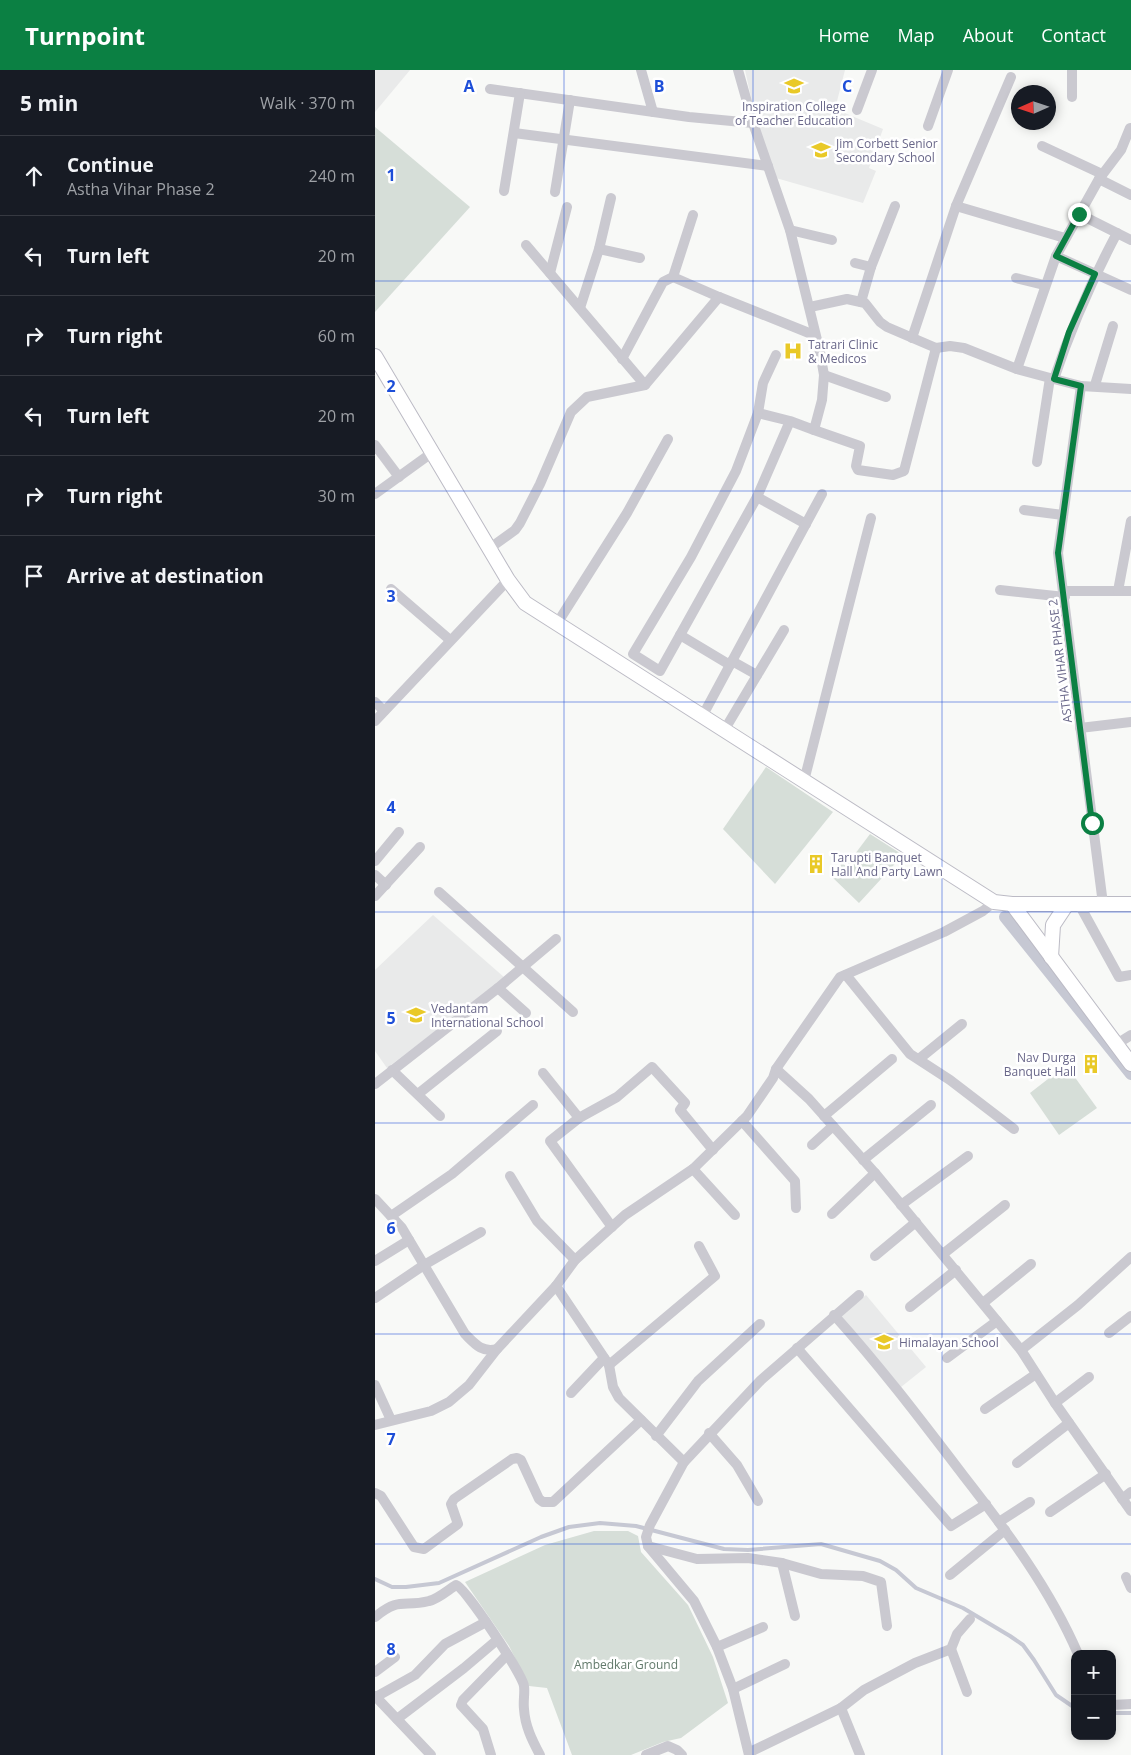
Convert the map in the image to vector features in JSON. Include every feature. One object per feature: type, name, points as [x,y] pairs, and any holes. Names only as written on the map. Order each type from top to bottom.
[{"type":"main road","points":[[375,356],[508,580],[525,602],[994,902],[1012,904],[1131,904]]},
{"type":"main road","points":[[1012,904],[1131,1064]]},
{"type":"main road","points":[[1051,957],[1053,924],[1073,904]]},
{"type":"street","points":[[641,70],[653,112]]},
{"type":"street","points":[[738,70],[753,123],[790,230],[799,271],[810,307],[824,375],[822,400],[814,430]]},
{"type":"street","points":[[857,110],[872,70]]},
{"type":"street","points":[[929,126],[949,70]]},
{"type":"street","points":[[1071,70],[1072,97]]},
{"type":"street","points":[[912,338],[956,206],[1011,77]]},
{"type":"street","points":[[490,89],[653,112],[753,123]]},
{"type":"street","points":[[505,191],[520,93]]},
{"type":"street","points":[[555,192],[570,100]]},
{"type":"street","points":[[1017,369],[1056,256],[1101,176],[1126,152],[1129,128]]},
{"type":"street","points":[[514,133],[768,166]]},
{"type":"street","points":[[1042,146],[1101,176],[1131,195]]},
{"type":"street","points":[[580,308],[599,249],[611,198]]},
{"type":"street","points":[[861,302],[871,267],[895,206]]},
{"type":"street","points":[[956,206],[1065,238]]},
{"type":"street","points":[[550,273],[567,207]]},
{"type":"street","points":[[1079,214],[1131,240]]},
{"type":"street","points":[[622,359],[663,282],[673,276],[693,215]]},
{"type":"street","points":[[790,230],[832,240]]},
{"type":"street","points":[[1037,462],[1052,378],[1069,332],[1095,274],[1117,233]]},
{"type":"street","points":[[526,245],[645,385]]},
{"type":"street","points":[[599,249],[639,258]]},
{"type":"street","points":[[1056,256],[1131,290]]},
{"type":"street","points":[[855,263],[871,267]]},
{"type":"street","points":[[673,276],[815,336]]},
{"type":"street","points":[[1016,278],[1045,285]]},
{"type":"street","points":[[490,548],[515,530],[520,524],[541,484],[571,412],[587,398],[645,385],[719,297]]},
{"type":"street","points":[[810,307],[847,299],[865,302],[880,322],[887,327],[936,348],[950,346],[964,348],[1017,369],[1081,386],[1095,385],[1131,389]]},
{"type":"street","points":[[1095,385],[1113,326]]},
{"type":"street","points":[[758,413],[790,421],[860,446],[856,466],[858,470],[893,475],[904,471],[936,348]]},
{"type":"street","points":[[776,355],[763,383],[758,413],[736,471],[691,557],[633,654],[660,672],[757,497],[790,421]]},
{"type":"street","points":[[824,375],[886,397]]},
{"type":"street","name":"ASTHA VIHAR PHASE 2","points":[[1081,386],[1058,553],[1103,904]]},
{"type":"street","points":[[558,622],[627,513],[668,439]]},
{"type":"street","points":[[375,445],[399,477]]},
{"type":"street","points":[[375,494],[433,452]]},
{"type":"street","points":[[703,715],[822,494]]},
{"type":"street","points":[[757,497],[806,524]]},
{"type":"street","points":[[1024,510],[1063,514]]},
{"type":"street","points":[[803,781],[871,518]]},
{"type":"street","points":[[1118,591],[1131,521]]},
{"type":"street","points":[[375,721],[508,580]]},
{"type":"street","points":[[391,589],[450,640]]},
{"type":"street","points":[[1000,590],[1064,594],[1131,591]]},
{"type":"street","points":[[725,729],[784,630]]},
{"type":"street","points":[[680,635],[757,676]]},
{"type":"street","points":[[375,702],[384,711]]},
{"type":"street","points":[[1080,728],[1131,722]]},
{"type":"street","points":[[375,861],[399,832]]},
{"type":"street","points":[[375,896],[420,847]]},
{"type":"street","points":[[375,875],[386,885]]},
{"type":"street","points":[[439,892],[521,968],[573,1012]]},
{"type":"street","points":[[375,1425],[431,1411],[449,1402],[469,1385],[497,1349],[556,1286],[575,1260],[625,1215],[693,1169],[713,1150],[742,1121],[840,977],[944,932],[983,911],[994,902]]},
{"type":"street","points":[[1073,904],[1119,977],[1131,975]]},
{"type":"street","points":[[375,1084],[499,988],[556,939]]},
{"type":"street","points":[[846,975],[910,1054],[950,1080],[1013,1129]]},
{"type":"street","points":[[499,988],[526,1013]]},
{"type":"street","points":[[919,1059],[962,1024]]},
{"type":"street","points":[[418,1094],[497,1031]]},
{"type":"street","points":[[1115,1045],[1131,1035]]},
{"type":"street","points":[[824,1116],[892,1059]]},
{"type":"street","points":[[611,1227],[550,1141],[579,1118],[617,1097],[652,1067],[685,1103],[680,1110],[713,1150]]},
{"type":"street","points":[[777,1069],[824,1116],[875,1173],[1021,1350],[1055,1403],[1131,1511]]},
{"type":"street","points":[[392,1070],[440,1116]]},
{"type":"street","points":[[543,1073],[579,1118]]},
{"type":"street","points":[[391,1216],[452,1174],[533,1105]]},
{"type":"street","points":[[863,1160],[931,1105]]},
{"type":"street","points":[[742,1121],[795,1181],[796,1208]]},
{"type":"street","points":[[812,1145],[833,1126]]},
{"type":"street","points":[[901,1206],[968,1156]]},
{"type":"street","points":[[693,1169],[735,1215]]},
{"type":"street","points":[[832,1214],[875,1173]]},
{"type":"street","points":[[510,1176],[537,1221],[575,1260]]},
{"type":"street","points":[[375,1199],[409,1240],[465,1334],[478,1347],[489,1351],[497,1349]]},
{"type":"street","points":[[943,1254],[1005,1205]]},
{"type":"street","points":[[875,1256],[917,1222]]},
{"type":"street","points":[[375,1298],[424,1265],[481,1232]]},
{"type":"street","points":[[375,1261],[409,1240]]},
{"type":"street","points":[[571,1393],[607,1361],[715,1276],[699,1246]]},
{"type":"street","points":[[1021,1350],[1078,1305],[1131,1257]]},
{"type":"street","points":[[983,1303],[1031,1264]]},
{"type":"street","points":[[909,1307],[956,1270]]},
{"type":"street","points":[[556,1286],[607,1361],[616,1393],[656,1436],[684,1462]]},
{"type":"street","points":[[859,1295],[834,1314],[761,1380],[709,1433],[684,1462],[650,1525],[647,1541],[694,1601],[717,1647],[733,1689],[751,1754],[841,1708],[864,1690],[915,1663],[951,1649]]},
{"type":"street","points":[[834,1314],[887,1375],[1002,1526],[1046,1593],[1076,1650]]},
{"type":"street","points":[[1109,1332],[1131,1316]]},
{"type":"street","points":[[947,1358],[997,1321]]},
{"type":"street","points":[[656,1436],[698,1381],[760,1324]]},
{"type":"street","points":[[797,1348],[951,1526],[986,1504]]},
{"type":"street","points":[[985,1409],[1036,1374]]},
{"type":"street","points":[[1055,1403],[1089,1377]]},
{"type":"street","points":[[375,1385],[391,1420]]},
{"type":"street","points":[[375,1493],[381,1496],[414,1547],[424,1549],[458,1524],[451,1504],[454,1499],[512,1459],[517,1458],[521,1460],[539,1499],[543,1502],[553,1502],[641,1420]]},
{"type":"street","points":[[1017,1463],[1069,1423]]},
{"type":"street","points":[[709,1433],[737,1466],[758,1501]]},
{"type":"street","points":[[1050,1512],[1106,1474]]},
{"type":"street","points":[[1122,1499],[1131,1492]]},
{"type":"street","points":[[950,1575],[1030,1502]]},
{"type":"street","points":[[647,1541],[697,1558],[747,1558],[782,1563],[821,1574],[863,1576],[881,1582],[887,1626]]},
{"type":"street","points":[[782,1563],[795,1616]]},
{"type":"street","points":[[1126,1577],[1131,1588]]},
{"type":"street","points":[[375,1617],[399,1602],[431,1601],[456,1585],[461,1586],[486,1622],[524,1685],[525,1718],[529,1736],[540,1755]]},
{"type":"street","points":[[967,1692],[951,1649],[957,1634],[970,1619]]},
{"type":"street","points":[[431,1755],[376,1696],[415,1675],[445,1644],[486,1622]]},
{"type":"street","points":[[717,1647],[763,1627]]},
{"type":"street","points":[[397,1718],[440,1684],[455,1675],[497,1640]]},
{"type":"street","points":[[491,1755],[483,1729],[461,1705],[463,1700],[507,1655]]},
{"type":"street","points":[[375,1672],[395,1657]]},
{"type":"street","points":[[733,1689],[785,1664]]},
{"type":"street","points":[[1116,1705],[1131,1704]]},
{"type":"street","points":[[841,1708],[860,1755]]},
{"type":"street","points":[[646,1755],[668,1746],[677,1750],[682,1755]]},
{"type":"shaded area","points":[[375,70],[410,70],[375,112]]},
{"type":"shaded area","name":"Jim Corbett Senior Secondary School","points":[[745,70],[845,70],[835,109],[883,129],[869,168],[876,171],[863,203],[776,178],[756,120]]},
{"type":"shaded area","name":"Vedantam International School","points":[[433,915],[505,978],[387,1068],[375,1051],[375,970]]},
{"type":"shaded area","name":"Himalayan School","points":[[866,1295],[926,1367],[901,1387],[841,1316]]},
{"type":"green space","points":[[375,127],[470,207],[375,312]]},
{"type":"green space","points":[[766,767],[833,812],[775,884],[723,829]]},
{"type":"green space","points":[[870,834],[903,855],[859,903],[831,876],[842,863],[846,866]]},
{"type":"green space","points":[[1066,1065],[1097,1108],[1059,1135],[1030,1093]]},
{"type":"green space","name":"Ambedkar Ground","points":[[594,1531],[628,1531],[638,1536],[641,1552],[688,1605],[713,1657],[728,1703],[681,1738],[663,1742],[631,1755],[572,1755],[547,1688],[529,1686],[509,1646],[465,1582],[545,1545]]},
{"type":"waterway","points":[[1005,917],[1131,1074]]},
{"type":"waterway","points":[[375,1579],[392,1587],[439,1583],[541,1537],[569,1527],[600,1523],[636,1526],[724,1549],[748,1550],[821,1544],[880,1561],[896,1570],[916,1588],[963,1608],[1010,1636],[1023,1645],[1056,1695],[1071,1705]]},
{"type":"waterway","points":[[1116,1713],[1131,1713]]},
{"type":"place","name":"Inspiration College of Teacher Education","points":[[794,86]]},
{"type":"place","name":"Jim Corbett Senior Secondary School","points":[[821,150]]},
{"type":"place","name":"Tatrari Clinic & Medicos","points":[[793,351]]},
{"type":"place","name":"Tarupti Banquet Hall And Party Lawn","points":[[816,864]]},
{"type":"place","name":"Vedantam International School","points":[[416,1015]]},
{"type":"place","name":"Nav Durga Banquet Hall","points":[[1091,1064]]},
{"type":"place","name":"Himalayan School","points":[[884,1342]]},
{"type":"route","points":[[1079,214],[1056,256],[1095,274],[1069,332],[1054,379],[1081,386],[1058,553],[1092,823]]}]
